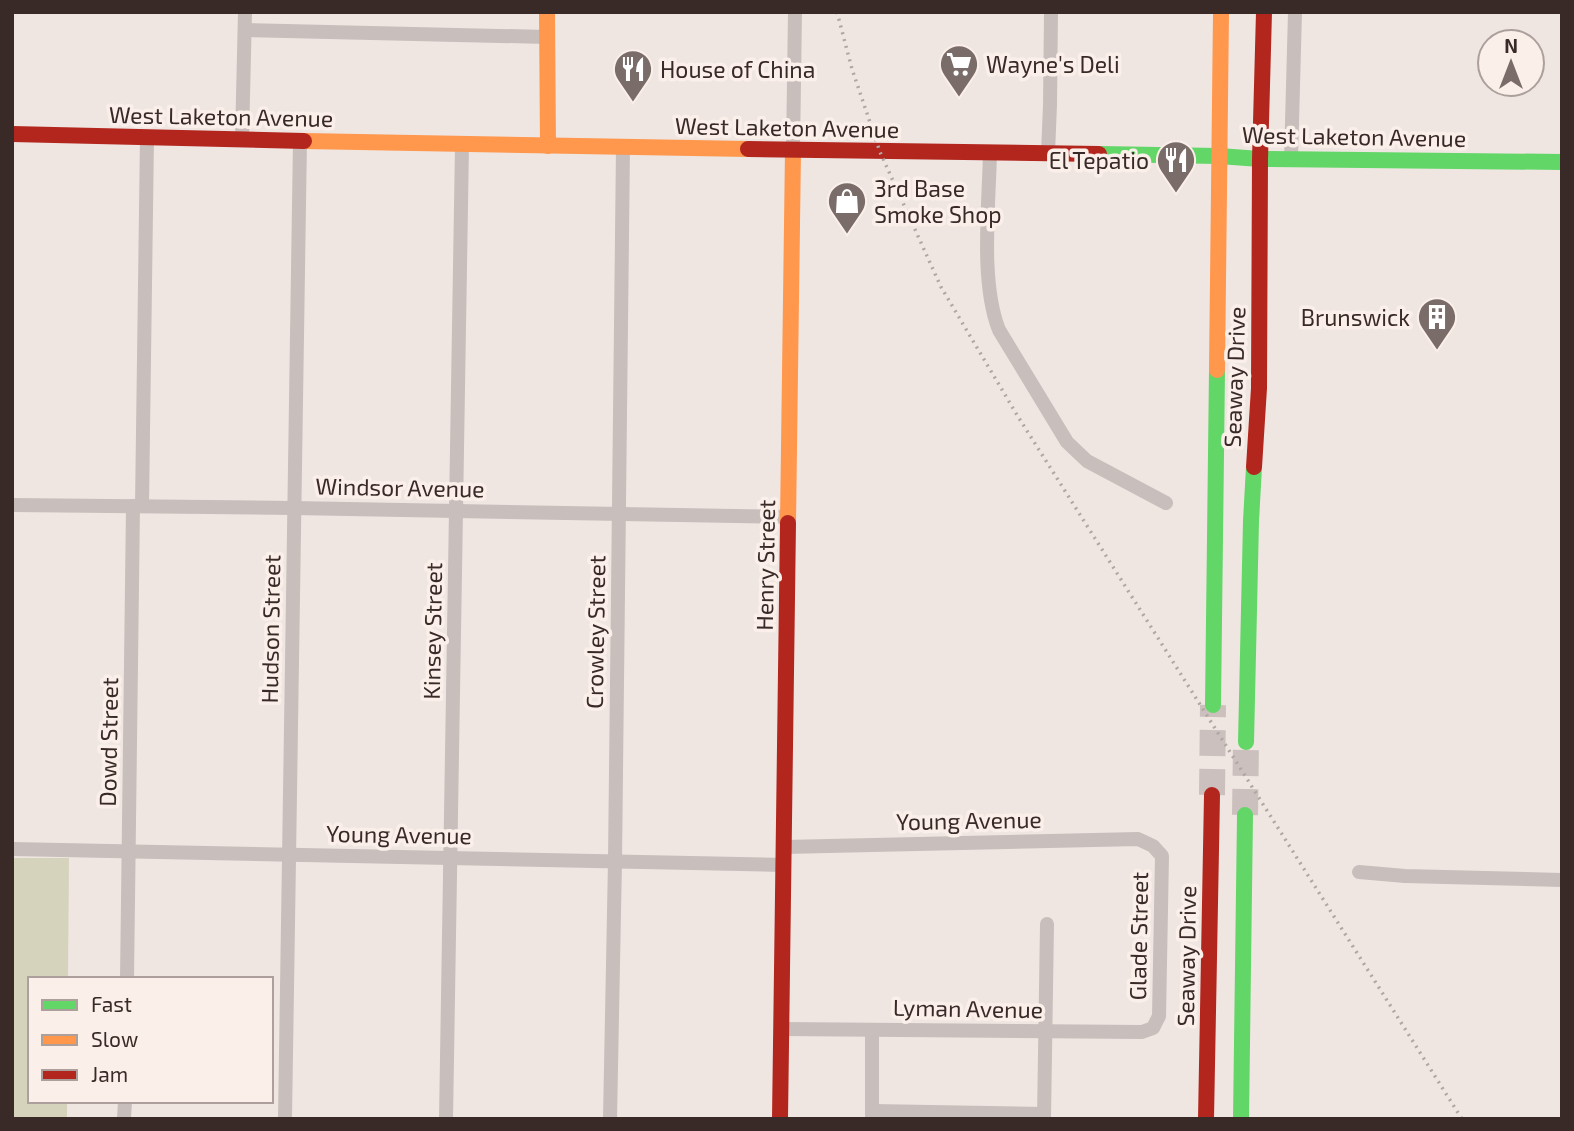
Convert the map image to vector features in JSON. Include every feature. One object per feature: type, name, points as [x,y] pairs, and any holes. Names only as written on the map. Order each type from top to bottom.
[{"type":"main road","points":[[547,12],[548,146]]},
{"type":"main road","name":"Seaway Drive","points":[[1213,705],[1221,12]]},
{"type":"main road","points":[[1253,12],[1252,109],[1261,128]]},
{"type":"main road","name":"Seaway Drive","points":[[1246,742],[1251,521],[1259,388],[1264,12]]},
{"type":"main road","name":"West Laketon Avenue","points":[[12,134],[462,145],[1562,162]]},
{"type":"main road","name":"Henry Street","points":[[780,1119],[793,150]]},
{"type":"main road","points":[[1218,186],[1227,206],[1228,412],[1236,418],[1251,407],[1259,388]]},
{"type":"main road","name":"Seaway Drive","points":[[1206,1119],[1212,795]]},
{"type":"main road","points":[[1241,1119],[1245,815]]},
{"type":"street","points":[[242,138],[245,12]]},
{"type":"street","name":"Henry Street","points":[[793,150],[795,12]]},
{"type":"street","points":[[1048,153],[1051,12]]},
{"type":"street","points":[[1291,159],[1295,12]]},
{"type":"street","points":[[244,30],[547,37]]},
{"type":"street","name":"Dowd Street","points":[[127,977],[146,137]]},
{"type":"street","name":"Hudson Street","points":[[285,1119],[300,140]]},
{"type":"street","name":"Kinsey Street","points":[[446,1119],[462,145]]},
{"type":"street","name":"Crowley Street","points":[[610,1119],[623,146]]},
{"type":"street","points":[[990,152],[990,302],[999,330],[1067,442],[1087,461],[1166,502]]},
{"type":"street","name":"Windsor Avenue","points":[[12,505],[788,517]]},
{"type":"street","name":"Young Avenue","points":[[785,847],[1138,839],[1153,846]]},
{"type":"street","name":"Glade Street","points":[[1153,846],[1162,856],[1160,1016],[1153,1028]]},
{"type":"street","name":"Young Avenue","points":[[12,849],[785,865]]},
{"type":"street","points":[[1359,872],[1405,876],[1562,880]]},
{"type":"street","points":[[872,1030],[872,1115],[1044,1117],[1046,924]]},
{"type":"street","name":"Lyman Avenue","points":[[782,1029],[1142,1032],[1153,1028]]},
{"type":"shaded area","points":[[12,858],[69,858],[68,977],[28,977],[28,1103],[67,1103],[67,1119],[12,1119]]},
{"type":"tunnel","points":[[1212,795],[1213,705]]},
{"type":"tunnel","points":[[1245,815],[1246,742]]},
{"type":"railway","points":[[837,12],[852,69],[880,152],[941,287],[1017,415],[1462,1119]]},
{"type":"traffic: fast","points":[[1099,154],[1260,159],[1562,162]]},
{"type":"traffic: fast","points":[[1213,705],[1217,370]]},
{"type":"traffic: fast","points":[[1246,742],[1254,467]]},
{"type":"traffic: fast","points":[[1241,1119],[1245,815]]},
{"type":"traffic: slow","points":[[547,12],[548,146]]},
{"type":"traffic: slow","points":[[1217,370],[1221,12]]},
{"type":"traffic: slow","points":[[304,141],[748,149]]},
{"type":"traffic: slow","points":[[788,523],[793,150]]},
{"type":"traffic: jam","points":[[1254,467],[1259,388],[1264,12]]},
{"type":"traffic: jam","points":[[12,134],[304,141]]},
{"type":"traffic: jam","points":[[748,149],[1099,154]]},
{"type":"traffic: jam","points":[[780,1119],[788,523]]},
{"type":"traffic: jam","points":[[1206,1119],[1212,795]]},
{"type":"place","name":"Wayne's Deli","points":[[959,98]]},
{"type":"place","name":"House of China","points":[[633,103]]},
{"type":"place","name":"El Tepatio","points":[[1176,194]]},
{"type":"place","name":"3rd Base Smoke Shop","points":[[847,235]]},
{"type":"place","name":"Brunswick","points":[[1437,351]]}]
